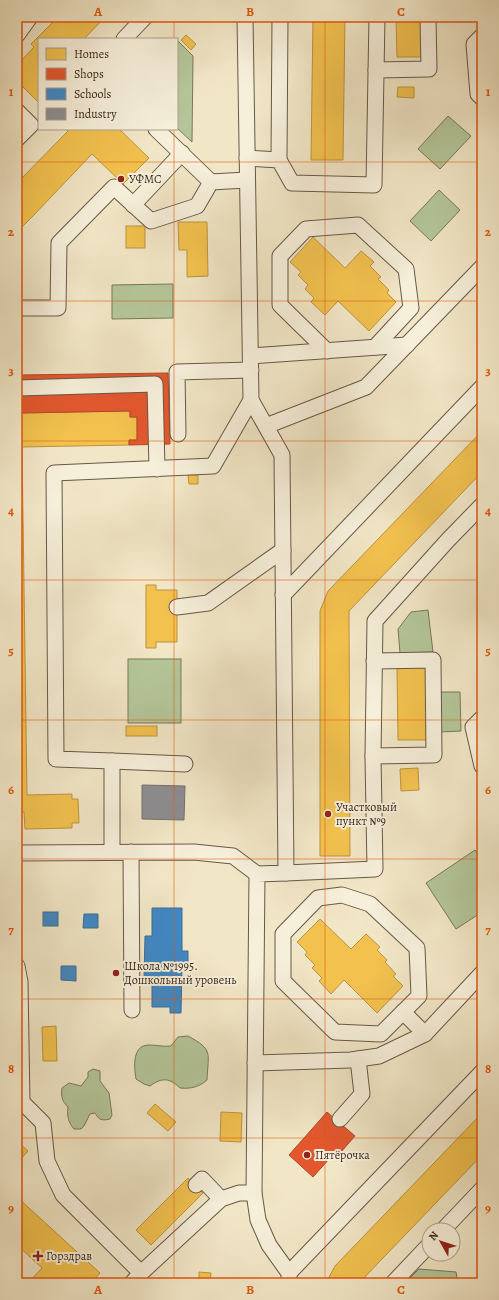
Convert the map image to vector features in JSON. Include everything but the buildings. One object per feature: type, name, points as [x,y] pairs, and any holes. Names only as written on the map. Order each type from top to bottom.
[{"type":"lane","points":[[17,35],[30,17]]},
{"type":"lane","points":[[125,38],[145,17]]},
{"type":"lane","points":[[245,17],[252,400],[282,455],[286,873]]},
{"type":"lane","points":[[280,17],[278,160],[292,183],[374,185],[377,17]]},
{"type":"lane","points":[[376,70],[429,69],[428,17]]},
{"type":"lane","points":[[482,36],[474,44],[478,94],[482,98]]},
{"type":"lane","points":[[17,111],[31,124],[17,139]]},
{"type":"lane","points":[[157,130],[211,182],[247,180]]},
{"type":"lane","points":[[133,205],[182,153]]},
{"type":"lane","points":[[247,158],[278,160]]},
{"type":"lane","points":[[17,308],[58,308],[58,243],[114,187],[151,221],[197,206],[211,182]]},
{"type":"lane","points":[[327,351],[280,305],[280,256],[306,229],[358,225],[406,269],[411,308],[375,347]]},
{"type":"lane","points":[[266,426],[366,387],[482,267]]},
{"type":"lane","points":[[178,434],[177,372],[251,363],[327,351],[407,345]]},
{"type":"lane","points":[[17,388],[155,384],[157,468]]},
{"type":"lane","points":[[283,595],[482,387]]},
{"type":"lane","points":[[185,764],[56,759],[54,473],[213,466],[252,400]]},
{"type":"lane","points":[[17,853],[194,852],[233,856],[257,874],[375,869],[373,756],[375,621],[448,540],[482,505]]},
{"type":"lane","points":[[177,607],[208,602],[283,550]]},
{"type":"lane","points":[[373,756],[434,755],[433,660],[374,661]]},
{"type":"lane","points":[[482,718],[473,727],[482,766]]},
{"type":"lane","points":[[112,761],[112,852]]},
{"type":"lane","points":[[131,852],[132,1010]]},
{"type":"lane","points":[[257,874],[254,1193],[258,1220],[269,1244],[289,1278],[482,1072]]},
{"type":"lane","points":[[342,895],[370,904],[417,948],[419,996],[403,1012],[381,1034],[335,1032],[284,981],[283,934],[318,898],[342,895]]},
{"type":"lane","points":[[17,966],[20,982],[22,1102],[43,1122],[48,1161],[63,1195],[137,1278],[221,1199],[239,1193],[254,1193]]},
{"type":"lane","points":[[255,1063],[351,1060],[379,1056],[425,1034],[482,973]]},
{"type":"lane","points":[[403,1012],[425,1034]]},
{"type":"lane","points":[[340,1119],[362,1094],[358,1059]]},
{"type":"lane","points":[[196,1185],[202,1179],[221,1199]]},
{"type":"lane","points":[[451,1222],[482,1189]]},
{"type":"lane","points":[[392,1283],[421,1252]]},
{"type":"green space","points":[[178,41],[193,56],[192,142],[178,129]]},
{"type":"green space","points":[[448,116],[471,136],[440,169],[418,149]]},
{"type":"green space","points":[[439,190],[460,210],[431,241],[410,221]]},
{"type":"green space","points":[[173,284],[173,318],[112,319],[112,285]]},
{"type":"green space","points":[[428,610],[433,652],[400,653],[398,629],[411,612]]},
{"type":"green space","points":[[128,659],[181,659],[181,723],[128,723]]},
{"type":"green space","points":[[439,692],[460,692],[461,731],[440,732]]},
{"type":"green space","points":[[475,850],[482,860],[482,912],[456,929],[426,883]]},
{"type":"green space","points":[[188,1036],[202,1045],[208,1053],[207,1080],[198,1086],[191,1088],[180,1088],[173,1082],[166,1080],[158,1081],[150,1086],[136,1079],[135,1058],[143,1046],[171,1046],[178,1037]]},
{"type":"green space","points":[[93,1069],[100,1071],[100,1081],[109,1093],[112,1115],[110,1119],[103,1120],[99,1119],[95,1113],[90,1114],[81,1129],[74,1129],[68,1119],[68,1107],[62,1099],[62,1088],[69,1083],[81,1086],[88,1077],[88,1072]]},
{"type":"green space","points":[[419,1269],[456,1272],[458,1283],[409,1283],[409,1279]]},
{"type":"place","name":"УФМС","points":[[121,179]]},
{"type":"place","name":"Участковый пункт №9","points":[[328,814]]},
{"type":"place","name":"Школа №1995. Дошкольный уровень","points":[[116,973]]},
{"type":"place","name":"Пятёрочка","points":[[307,1155]]},
{"type":"place","name":"Горздрав","points":[[38,1256]]}]
